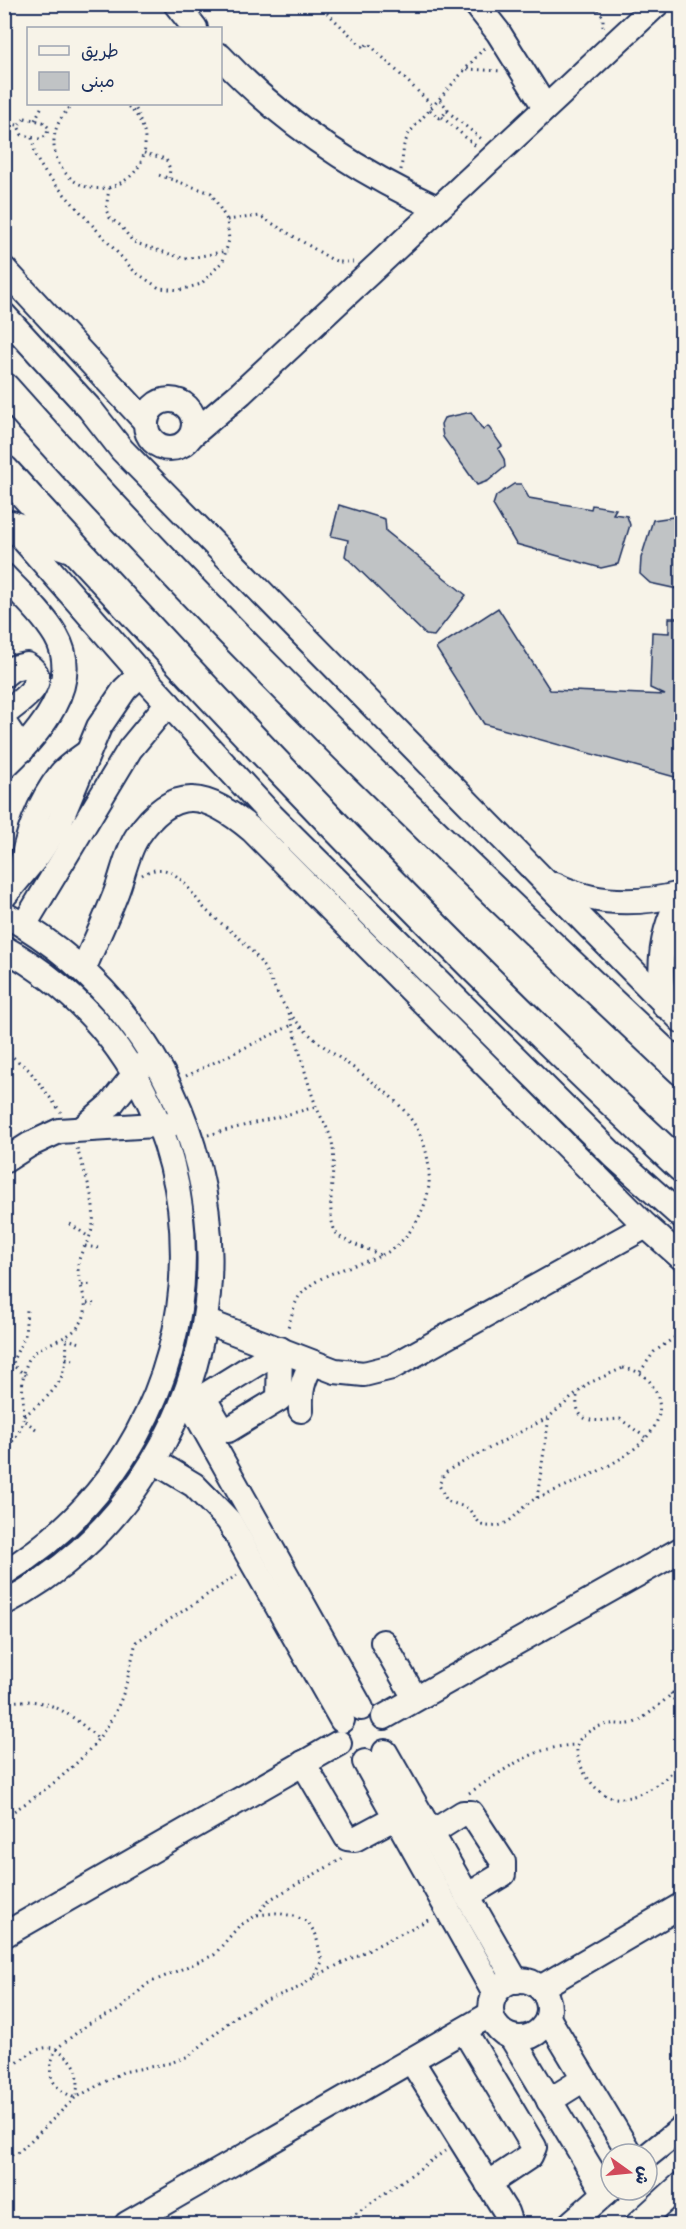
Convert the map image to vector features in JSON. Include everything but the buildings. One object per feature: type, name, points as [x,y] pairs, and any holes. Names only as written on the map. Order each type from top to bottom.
[{"type":"main road","points":[[4,388],[127,524],[443,845],[681,1070]]},
{"type":"main road","points":[[4,471],[246,735],[351,844],[681,1167]]},
{"type":"main road","points":[[8,522],[75,549]]},
{"type":"street","points":[[176,4],[194,27]]},
{"type":"street","points":[[476,4],[498,32],[545,107]]},
{"type":"street","points":[[4,269],[146,421],[151,440],[164,447],[180,446],[241,393],[657,4]]},
{"type":"street","points":[[222,58],[273,106],[316,140],[409,195],[437,208]]},
{"type":"street","points":[[4,315],[90,409],[122,450],[546,880],[673,1014]]},
{"type":"street","points":[[146,421],[148,413],[160,401],[177,400],[190,410],[193,418],[192,435]]},
{"type":"street","points":[[8,522],[141,674],[272,816],[614,1156],[681,1217]]},
{"type":"street","points":[[4,576],[56,635],[62,653],[63,681],[47,720],[22,750],[4,767]]},
{"type":"street","points":[[4,675],[13,668],[27,665],[35,669],[38,678],[36,686],[4,714]]},
{"type":"street","points":[[4,897],[21,873],[24,852],[33,824],[46,798],[62,772],[87,753],[99,727],[126,689],[141,674]]},
{"type":"street","points":[[4,1603],[38,1583],[72,1558],[103,1528],[130,1496],[154,1461],[186,1396],[205,1321],[210,1275],[210,1230],[203,1184],[189,1130],[170,1083],[132,1022],[83,970],[14,920],[130,749],[168,703]]},
{"type":"street","points":[[4,723],[22,750]]},
{"type":"street","points":[[99,727],[130,749]]},
{"type":"street","points":[[83,970],[116,894],[136,838],[161,810],[191,797],[229,811],[252,830],[646,1226],[681,1258]]},
{"type":"street","points":[[546,880],[584,896],[604,900],[644,902],[681,894]]},
{"type":"street","points":[[673,1014],[661,984],[662,949],[670,915],[681,894]]},
{"type":"street","points":[[4,948],[51,979],[82,1007],[135,1075],[159,1126],[173,1171],[182,1226],[184,1260],[181,1305],[172,1349],[159,1392],[140,1433],[116,1471],[87,1506],[55,1538],[9,1563],[38,1583]]},
{"type":"street","points":[[77,1129],[111,1104],[152,1052]]},
{"type":"street","points":[[4,1161],[29,1145],[59,1131],[159,1126],[189,1130]]},
{"type":"street","points":[[205,1321],[280,1349],[312,1364],[335,1371],[364,1374],[392,1367],[646,1226]]},
{"type":"street","points":[[301,1410],[300,1393],[312,1364]]},
{"type":"street","points":[[186,1396],[347,1724],[348,1757],[375,1757]]},
{"type":"street","points":[[154,1461],[194,1485],[229,1521],[347,1724]]},
{"type":"street","points":[[384,1717],[681,1550]]},
{"type":"street","points":[[383,1642],[415,1698]]},
{"type":"street","points":[[4,1935],[303,1763],[347,1724],[371,1709],[384,1717],[391,1737],[375,1757]]},
{"type":"street","points":[[375,1757],[396,1817],[516,1980]]},
{"type":"street","points":[[375,1757],[431,1833],[458,1903],[502,2033],[521,2039],[538,2033],[548,2018]]},
{"type":"street","points":[[303,1763],[347,1838],[355,1839],[396,1817]]},
{"type":"street","points":[[431,1833],[463,1814],[471,1813],[503,1862],[503,1874],[458,1903]]},
{"type":"street","points":[[540,1988],[681,1905]]},
{"type":"street","points":[[127,2224],[464,2030],[493,2004],[508,1983],[516,1980],[533,1983],[548,1999],[548,2018],[623,2142]]},
{"type":"street","points":[[464,2030],[534,2147],[530,2156],[489,2184]]},
{"type":"street","points":[[512,2038],[549,2101],[599,2176]]},
{"type":"street","points":[[411,2060],[506,2212],[510,2224]]},
{"type":"street","points":[[549,2101],[584,2079]]},
{"type":"street","points":[[659,2146],[681,2128]]},
{"type":"street","points":[[638,2224],[681,2184]]},
{"type":"street","points":[[570,2224],[599,2198]]},
{"type":"path","points":[[325,4],[322,8],[364,48],[368,43],[433,106]]},
{"type":"path","points":[[409,195],[401,171],[404,145],[409,133],[498,32]]},
{"type":"path","points":[[467,69],[526,75]]},
{"type":"path","points":[[439,100],[447,111],[493,155]]},
{"type":"path","points":[[35,120],[42,105]]},
{"type":"path","points":[[73,105],[65,111],[54,133],[53,146],[63,171],[84,186],[109,188],[132,176],[144,153],[146,137],[142,121],[134,105]]},
{"type":"path","points":[[126,105],[142,121]]},
{"type":"path","points":[[430,110],[493,155]]},
{"type":"path","points":[[442,117],[447,111]]},
{"type":"path","points":[[25,118],[35,120],[46,124],[48,131],[44,138],[32,138],[19,133],[18,126],[25,118]]},
{"type":"path","points":[[4,122],[18,126]]},
{"type":"path","points":[[48,131],[54,133]]},
{"type":"path","points":[[32,138],[36,158],[46,174],[134,271],[150,284],[180,290],[201,285],[217,270],[227,251],[227,220],[212,193],[156,174]]},
{"type":"path","points":[[144,153],[166,159],[170,169],[169,178]]},
{"type":"path","points":[[109,188],[106,210],[110,218],[121,226],[133,242],[185,259],[227,251]]},
{"type":"path","points":[[227,220],[260,216],[331,259],[346,263],[360,259]]},
{"type":"path","points":[[116,894],[147,872],[166,870],[176,876],[206,910],[243,940],[263,966],[288,1011],[316,1107],[328,1127],[333,1149],[331,1220],[336,1234],[348,1243],[363,1245],[382,1256]]},
{"type":"path","points":[[280,1349],[301,1293],[338,1270],[382,1256],[404,1237],[422,1213],[429,1184],[425,1149],[408,1116],[384,1088],[318,1042],[288,1011]]},
{"type":"path","points":[[170,1083],[292,1025]]},
{"type":"path","points":[[4,1050],[29,1070],[77,1129],[92,1200],[92,1229],[79,1258],[82,1286],[87,1303],[83,1320],[66,1338],[38,1351],[28,1361],[22,1392],[25,1421],[20,1432],[4,1450]]},
{"type":"path","points":[[189,1130],[316,1107]]},
{"type":"path","points":[[70,1224],[89,1238]]},
{"type":"path","points":[[84,1246],[98,1248]]},
{"type":"path","points":[[82,1286],[93,1284]]},
{"type":"path","points":[[87,1303],[94,1304]]},
{"type":"path","points":[[26,1375],[15,1367],[13,1360],[26,1330],[27,1309]]},
{"type":"path","points":[[640,1372],[654,1352],[681,1332]]},
{"type":"path","points":[[66,1338],[81,1343]]},
{"type":"path","points":[[24,1416],[60,1384],[66,1358],[66,1338]]},
{"type":"path","points":[[66,1358],[73,1360]]},
{"type":"path","points":[[623,1368],[640,1372],[650,1380],[660,1400],[660,1412],[645,1438],[627,1456],[598,1473],[537,1498],[515,1518],[495,1528],[480,1525],[468,1508],[447,1501],[439,1485],[444,1474],[452,1468],[549,1417],[589,1383],[614,1370],[623,1368]]},
{"type":"path","points":[[577,1394],[576,1403],[585,1418],[601,1422],[620,1419],[645,1438]]},
{"type":"path","points":[[537,1498],[549,1417]]},
{"type":"path","points":[[25,1421],[36,1429]]},
{"type":"path","points":[[4,1817],[60,1777],[99,1739],[123,1693],[136,1642],[254,1564]]},
{"type":"path","points":[[681,1684],[639,1720],[630,1724],[601,1726],[580,1738],[577,1745],[578,1758],[591,1784],[601,1793],[615,1798],[629,1796],[657,1784],[681,1761]]},
{"type":"path","points":[[671,1693],[681,1717]]},
{"type":"path","points":[[4,1703],[26,1699],[67,1711],[99,1739]]},
{"type":"path","points":[[464,1796],[535,1751],[556,1745],[577,1745]]},
{"type":"path","points":[[75,2098],[60,2092],[51,2079],[49,2064],[56,2049],[88,2024],[118,2010],[147,1984],[214,1955],[239,1926],[257,1915],[270,1900],[349,1854]]},
{"type":"path","points":[[4,2158],[19,2152],[75,2098],[123,2072],[170,2063],[189,2056],[237,2016],[264,2001],[285,1996],[313,1978],[458,1903]]},
{"type":"path","points":[[257,1915],[276,1913],[294,1916],[308,1922],[321,1950],[322,1962],[313,1978]]},
{"type":"path","points":[[4,2074],[38,2049],[48,2047],[56,2049],[69,2056],[77,2069],[80,2084],[75,2098]]},
{"type":"path","points":[[341,2224],[461,2140]]}]
